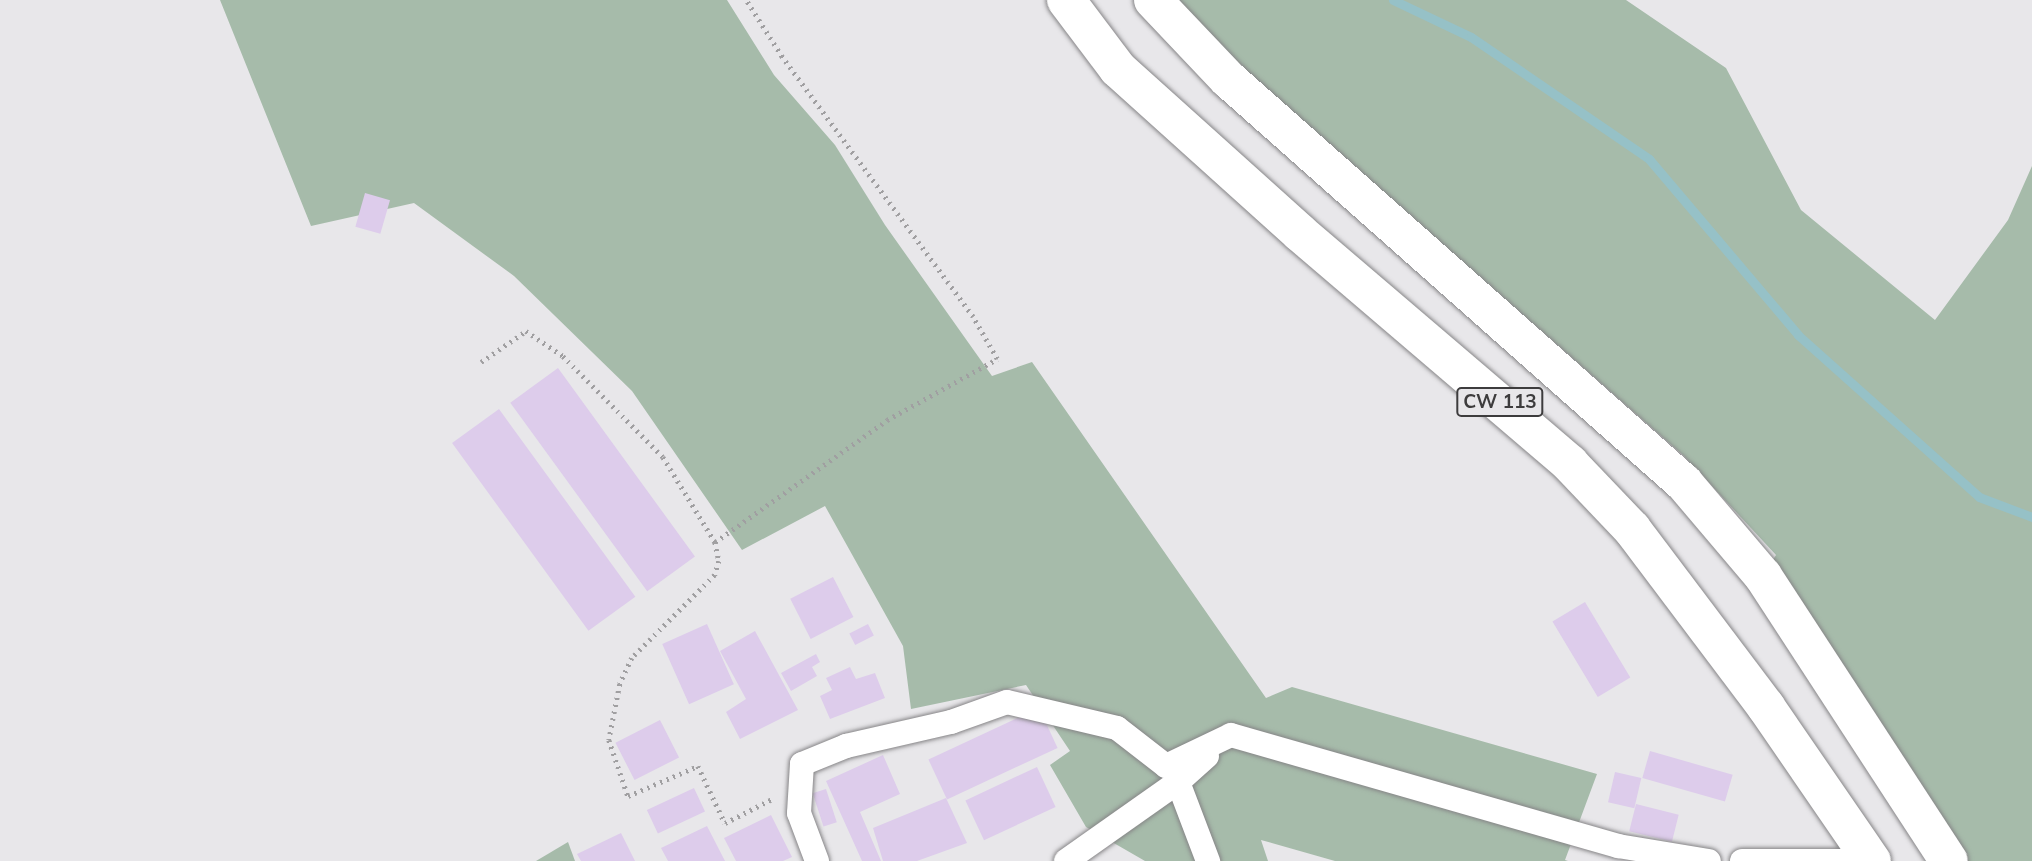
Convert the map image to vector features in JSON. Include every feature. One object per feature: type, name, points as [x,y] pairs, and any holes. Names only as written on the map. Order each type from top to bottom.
[{"type":"highway","name":"CW 113","points":[[1066,0],[1118,69],[1300,233],[1570,464],[1632,529],[1766,707],[1872,861]]},
{"type":"highway","points":[[1153,0],[1228,79],[1684,483],[1763,576],[1949,861]]},
{"type":"street","points":[[817,861],[799,813],[802,764],[846,746],[951,722],[1007,702],[1117,728],[1167,766],[1231,735],[1618,846],[1709,861]]},
{"type":"street","points":[[1066,861],[1178,782],[1231,735]]},
{"type":"street","points":[[1178,782],[1208,861]]},
{"type":"street","points":[[1742,861],[1865,861]]},
{"type":"path","points":[[715,542],[887,420],[997,359],[973,317],[782,57],[746,0]]},
{"type":"path","points":[[481,362],[526,331],[563,356],[663,457],[715,542],[719,561],[715,575],[632,658],[620,684],[609,740],[617,771],[628,796],[698,766],[725,823],[801,785]]},
{"type":"green space","points":[[220,0],[727,0],[774,75],[835,145],[885,225],[992,376],[1032,362],[1266,698],[1292,687],[1597,774],[1565,860],[1568,861],[1335,861],[1261,840],[1268,861],[1145,861],[1086,827],[1050,765],[1070,751],[1026,685],[911,709],[903,646],[825,506],[742,550],[632,391],[514,276],[414,203],[311,226]]},
{"type":"green space","points":[[1170,0],[1626,0],[1726,68],[1801,210],[1935,320],[2008,220],[2032,166],[2032,861],[1949,861],[1763,576],[1776,555],[1684,456],[1253,78]]},
{"type":"green space","points":[[568,842],[575,861],[536,861]]},
{"type":"building","points":[[365,193],[390,200],[380,234],[355,227]]},
{"type":"building","points":[[558,368],[695,557],[647,591],[510,403]]},
{"type":"building","points":[[499,409],[635,597],[588,631],[452,443]]},
{"type":"building","points":[[833,577],[853,617],[811,639],[790,599]]},
{"type":"building","points":[[1585,602],[1630,677],[1598,697],[1552,622]]},
{"type":"building","points":[[707,624],[734,684],[689,704],[662,644]]},
{"type":"building","points":[[868,624],[874,636],[855,645],[849,634]]},
{"type":"building","points":[[755,631],[798,710],[740,739],[726,712],[746,699],[720,651]]},
{"type":"building","points":[[816,654],[820,662],[812,667],[817,676],[791,691],[781,673]]},
{"type":"building","points":[[850,667],[856,679],[875,673],[885,698],[830,719],[820,696],[832,690],[826,678]]},
{"type":"building","points":[[1039,708],[1058,748],[947,799],[928,760]]},
{"type":"building","points":[[660,720],[679,757],[635,780],[615,743]]},
{"type":"building","points":[[1650,751],[1733,775],[1725,802],[1642,778]]},
{"type":"building","points":[[883,755],[900,794],[860,812],[881,861],[862,861],[826,781]]},
{"type":"building","points":[[1037,767],[1056,807],[984,840],[965,800]]},
{"type":"building","points":[[1615,772],[1641,778],[1634,808],[1608,802]]},
{"type":"building","points":[[694,788],[705,812],[658,834],[647,810]]},
{"type":"building","points":[[826,789],[837,822],[824,827],[813,793]]},
{"type":"building","points":[[946,798],[967,843],[917,861],[883,861],[873,828]]},
{"type":"building","points":[[1636,804],[1679,815],[1672,842],[1629,831]]},
{"type":"building","points":[[771,815],[792,857],[783,861],[736,861],[724,838]]},
{"type":"building","points":[[707,826],[725,861],[668,861],[661,848]]},
{"type":"building","points":[[621,833],[635,861],[581,861],[577,854]]},
{"type":"waterway","points":[[1393,0],[1471,37],[1649,159],[1798,335],[1979,497],[2032,517]]}]
